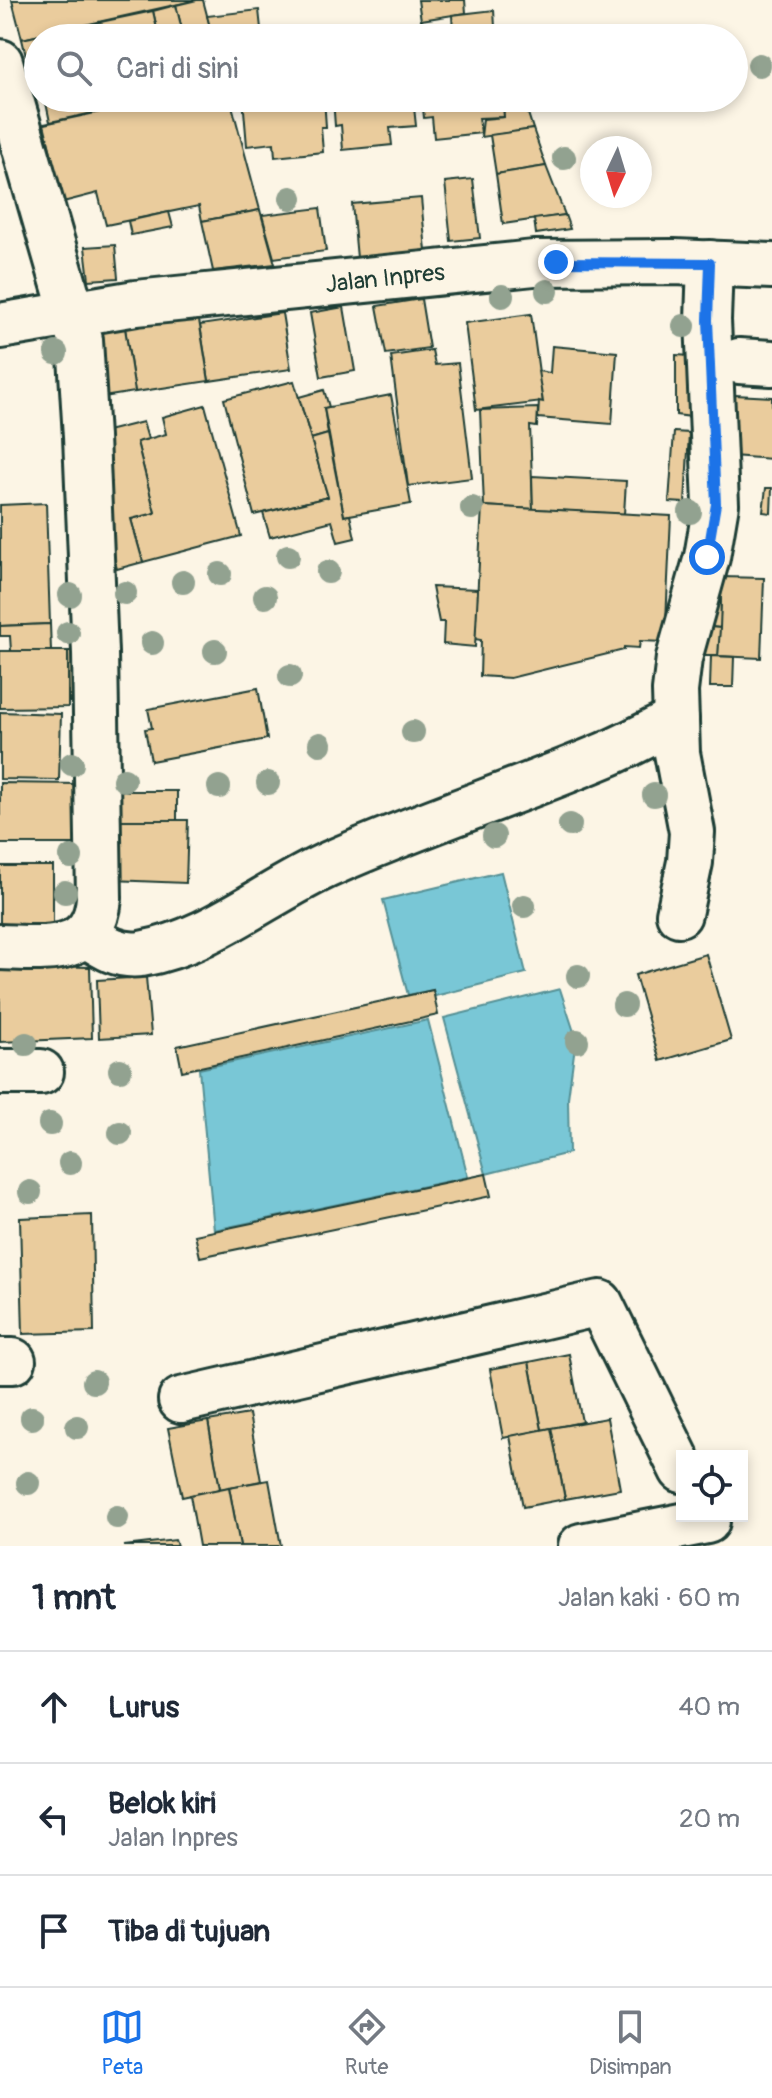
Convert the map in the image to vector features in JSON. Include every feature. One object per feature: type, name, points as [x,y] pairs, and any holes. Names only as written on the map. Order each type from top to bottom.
[{"type":"street","points":[[0,62],[73,313],[83,369],[95,668],[99,898],[95,918],[75,943],[0,947]]},
{"type":"street","name":"Jalan Inpres","points":[[0,326],[136,303],[534,263],[772,266]]},
{"type":"street","points":[[679,914],[690,862],[692,832],[677,753],[675,691],[679,658],[707,557],[716,504],[708,320],[710,263]]},
{"type":"street","points":[[85,934],[115,953],[138,954],[173,946],[211,930],[267,895],[332,863],[607,754],[676,720]]},
{"type":"street","points":[[181,1400],[600,1303],[676,1458]]},
{"type":"street","points":[[581,1546],[710,1528]]},
{"type":"water","points":[[501,872],[526,973],[435,996],[433,990],[408,995],[383,900]]},
{"type":"water","points":[[560,989],[576,1038],[568,1098],[569,1153],[486,1174],[444,1018]]},
{"type":"water","points":[[428,1020],[468,1177],[214,1230],[199,1069]]},
{"type":"building","points":[[12,0],[197,0],[89,24],[24,24],[22,39]]},
{"type":"building","points":[[203,0],[209,24],[181,24],[176,5]]},
{"type":"building","points":[[418,0],[465,0],[466,13],[421,20]]},
{"type":"building","points":[[176,5],[181,24],[156,24],[153,11]]},
{"type":"building","points":[[259,10],[260,24],[209,24],[207,16]]},
{"type":"building","points":[[494,10],[495,24],[453,24],[452,15]]},
{"type":"building","points":[[153,11],[156,24],[91,24]]},
{"type":"building","points":[[48,112],[93,113],[50,122]]},
{"type":"building","points":[[100,112],[234,112],[260,210],[202,221],[199,206],[106,225],[98,193],[63,202],[44,124]]},
{"type":"building","points":[[244,112],[325,112],[326,127],[321,127],[323,152],[275,157],[274,143],[247,146]]},
{"type":"building","points":[[334,112],[414,112],[416,126],[390,128],[392,145],[343,150],[341,125],[335,126]]},
{"type":"building","points":[[423,112],[504,112],[504,117],[479,118],[481,133],[434,138],[432,117],[424,118]]},
{"type":"building","points":[[504,112],[528,112],[533,129],[481,137],[483,119],[504,117]]},
{"type":"building","points":[[533,129],[546,166],[496,174],[490,135]]},
{"type":"building","points":[[546,166],[565,215],[503,224],[496,174]]},
{"type":"building","points":[[473,179],[480,238],[451,241],[445,182]]},
{"type":"building","points":[[421,198],[426,251],[357,258],[352,204]]},
{"type":"building","points":[[320,208],[326,251],[274,258],[262,215]]},
{"type":"building","points":[[260,210],[275,264],[213,271],[202,221]]},
{"type":"building","points":[[169,212],[173,227],[131,235],[128,221]]},
{"type":"building","points":[[565,215],[570,229],[536,234],[534,219]]},
{"type":"building","points":[[115,245],[118,278],[89,280],[85,247]]},
{"type":"building","points":[[421,299],[429,348],[386,354],[377,306]]},
{"type":"building","points":[[344,307],[355,371],[321,377],[310,313]]},
{"type":"building","points":[[282,313],[291,369],[209,381],[200,325]]},
{"type":"building","points":[[198,314],[209,381],[135,392],[125,328]]},
{"type":"building","points":[[531,314],[543,402],[476,410],[465,323]]},
{"type":"building","points":[[125,328],[135,392],[103,397],[97,332]]},
{"type":"building","points":[[552,346],[617,352],[612,424],[538,418],[539,401],[543,402],[538,371],[550,373]]},
{"type":"building","points":[[432,350],[435,365],[458,363],[472,478],[408,486],[391,356]]},
{"type":"building","points":[[676,355],[691,356],[692,417],[676,415]]},
{"type":"building","points":[[294,381],[328,497],[254,515],[224,399]]},
{"type":"building","points":[[324,390],[329,407],[324,408],[328,434],[311,439],[299,397]]},
{"type":"building","points":[[391,395],[411,504],[344,516],[324,408]]},
{"type":"building","points":[[735,395],[772,397],[772,459],[732,456]]},
{"type":"building","points":[[205,405],[241,536],[143,562],[131,519],[155,513],[137,442],[166,434],[162,417]]},
{"type":"building","points":[[538,408],[537,427],[530,426],[533,509],[484,506],[480,410]]},
{"type":"building","points":[[143,422],[148,439],[137,442],[155,513],[131,519],[143,562],[117,569],[105,524],[103,432]]},
{"type":"building","points":[[674,432],[689,433],[685,503],[669,502]]},
{"type":"building","points":[[328,434],[344,516],[350,515],[355,538],[338,542],[332,521],[270,537],[263,513],[328,497],[311,439]]},
{"type":"building","points":[[532,476],[626,481],[624,514],[533,509]]},
{"type":"building","points":[[766,488],[772,488],[771,513],[763,512]]},
{"type":"building","points":[[46,503],[50,624],[0,626],[0,505]]},
{"type":"building","points":[[482,506],[671,516],[665,642],[640,641],[639,648],[624,647],[624,650],[510,678],[480,676],[481,640],[475,639]]},
{"type":"building","points":[[722,577],[764,578],[761,658],[718,656]]},
{"type":"building","points":[[432,587],[478,589],[475,647],[443,644],[444,622],[439,622]]},
{"type":"building","points":[[711,600],[721,600],[720,628],[710,627]]},
{"type":"building","points":[[50,624],[51,651],[11,651],[10,636],[0,636],[0,626]]},
{"type":"building","points":[[710,627],[720,628],[718,656],[698,656]]},
{"type":"building","points":[[0,651],[68,651],[68,707],[0,708]]},
{"type":"building","points":[[68,651],[80,651],[81,702],[69,702]]},
{"type":"building","points":[[711,656],[734,657],[733,687],[710,687]]},
{"type":"building","points":[[258,688],[267,739],[151,761],[145,729],[152,728],[148,709]]},
{"type":"building","points":[[0,712],[61,714],[59,780],[0,779]]},
{"type":"building","points":[[0,783],[80,784],[81,844],[0,844]]},
{"type":"building","points":[[120,791],[177,791],[177,820],[119,821]]},
{"type":"building","points":[[114,820],[188,820],[186,883],[112,880]]},
{"type":"building","points":[[0,866],[53,866],[53,928],[0,929]]},
{"type":"building","points":[[706,954],[731,1040],[660,1061],[635,975]]},
{"type":"building","points":[[0,965],[90,967],[92,1038],[0,1042]]},
{"type":"building","points":[[146,977],[151,1035],[99,1038],[97,980]]},
{"type":"building","points":[[433,990],[438,1015],[182,1071],[177,1046]]},
{"type":"building","points":[[486,1174],[491,1196],[200,1257],[195,1235]]},
{"type":"building","points":[[92,1215],[94,1332],[23,1334],[20,1218]]},
{"type":"building","points":[[569,1354],[582,1422],[542,1430],[529,1362]]},
{"type":"building","points":[[529,1362],[542,1430],[503,1438],[490,1369]]},
{"type":"building","points":[[249,1414],[261,1481],[220,1489],[208,1421]]},
{"type":"building","points":[[607,1418],[620,1489],[565,1499],[551,1428]]},
{"type":"building","points":[[208,1421],[220,1489],[182,1497],[168,1428]]},
{"type":"building","points":[[551,1428],[565,1499],[523,1507],[510,1436]]},
{"type":"building","points":[[269,1480],[281,1546],[240,1546],[229,1487]]},
{"type":"building","points":[[229,1487],[240,1546],[199,1546],[190,1495]]},
{"type":"building","points":[[175,1540],[177,1546],[124,1546]]},
{"type":"route","points":[[556,262],[710,263],[708,320],[716,504],[707,557]]}]
